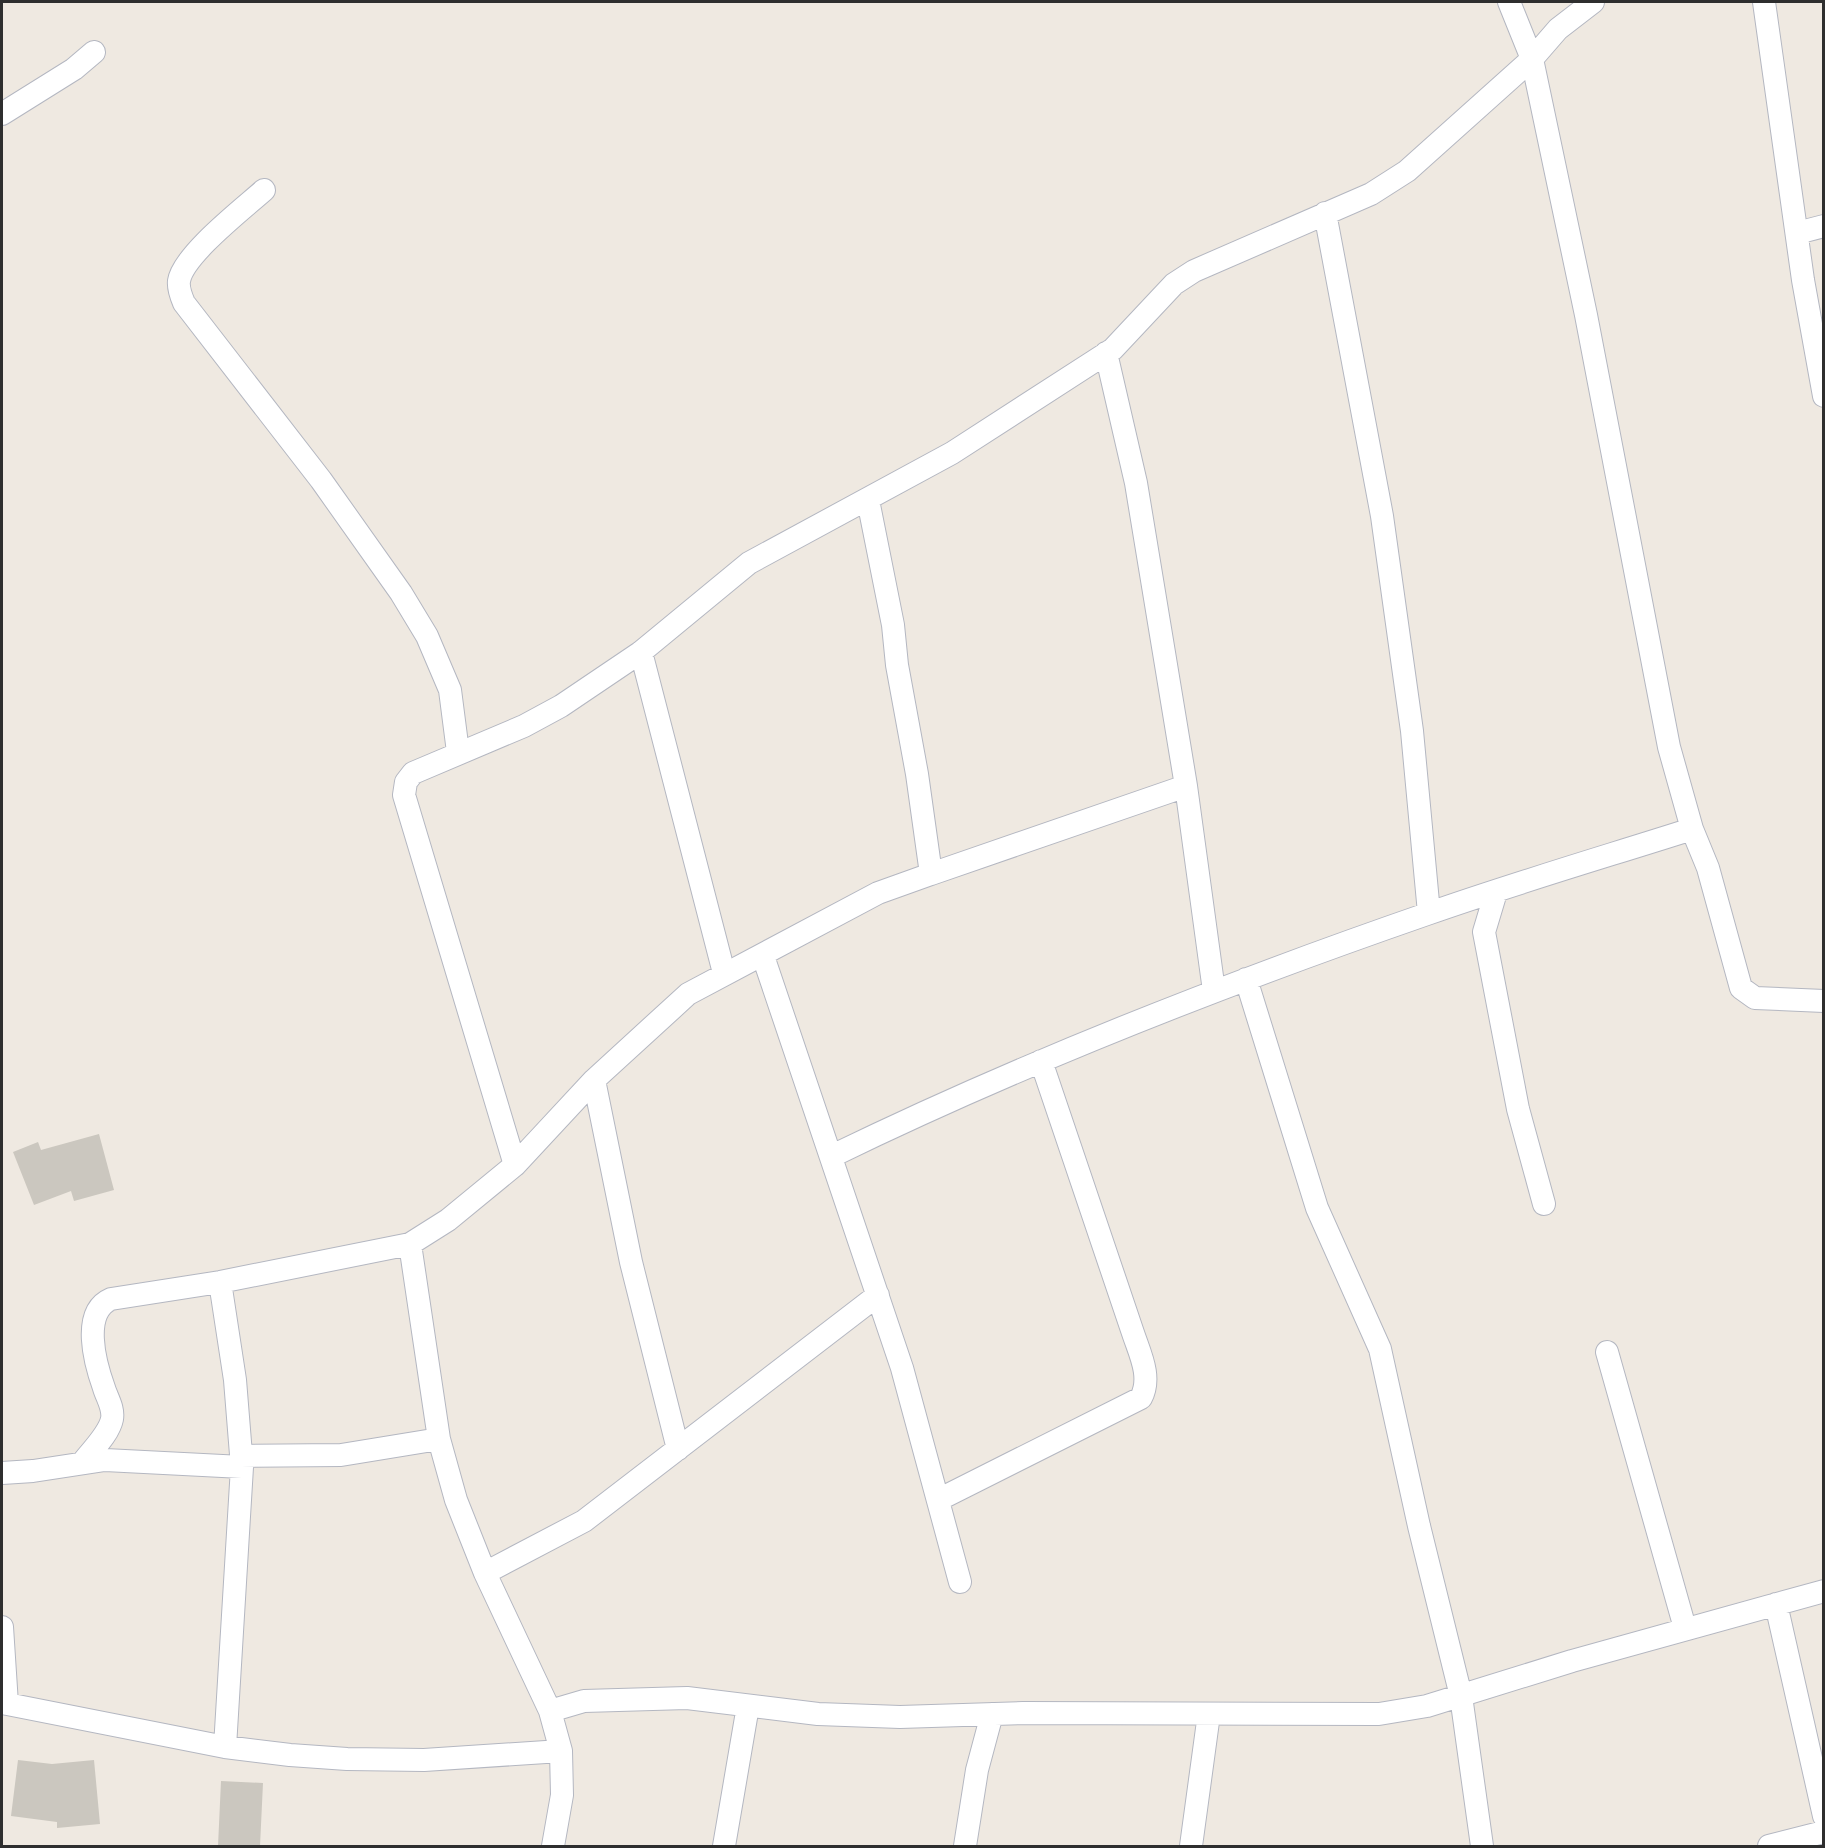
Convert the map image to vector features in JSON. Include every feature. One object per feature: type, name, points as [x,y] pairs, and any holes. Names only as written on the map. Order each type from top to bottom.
[{"type":"street","points":[[1509,2],[1532,58],[1586,315],[1669,747],[1692,829],[1708,868],[1741,988],[1755,998],[1824,1001]]},
{"type":"street","points":[[515,1165],[404,795],[406,782],[413,772],[525,726],[561,706],[641,652],[749,562],[952,453],[1106,354],[1174,284],[1194,271],[1371,194],[1407,171],[1532,58],[1558,29],[1593,2]]},
{"type":"street","points":[[1764,2],[1797,233],[1824,396]]},
{"type":"street","points":[[2,114],[74,69],[94,52]]},
{"type":"street","points":[[264,190],[203,245],[184,268],[179,289],[184,303],[321,480],[401,593],[427,636],[450,690],[458,752]]},
{"type":"street","points":[[1325,213],[1384,527],[1410,719],[1429,913]]},
{"type":"street","points":[[1797,233],[1824,226]]},
{"type":"street","points":[[1106,354],[1136,483],[1186,786],[1214,991]]},
{"type":"street","points":[[868,500],[893,625],[897,665],[917,774],[931,874]]},
{"type":"street","points":[[641,652],[724,974]]},
{"type":"street","points":[[83,1462],[112,1419],[111,1407],[97,1364],[93,1337],[96,1311],[102,1303],[111,1299],[220,1282],[410,1244],[448,1220],[515,1165],[594,1080],[688,994],[763,956],[796,934],[878,893],[1186,786]]},
{"type":"street","points":[[832,1156],[1041,1061],[1214,991],[1429,913],[1692,829]]},
{"type":"street","points":[[1496,892],[1484,932],[1518,1109],[1544,1204]]},
{"type":"street","points":[[1460,903],[1484,932]]},
{"type":"street","points":[[763,956],[902,1368],[960,1582]]},
{"type":"street","points":[[1246,979],[1317,1209],[1380,1349],[1419,1526],[1461,1696],[1482,1846]]},
{"type":"street","points":[[938,1500],[1141,1398],[1146,1388],[1146,1377],[1130,1322],[1041,1061]]},
{"type":"street","points":[[594,1080],[631,1262],[678,1449]]},
{"type":"street","points":[[410,1244],[439,1439],[456,1500],[485,1574],[550,1711],[561,1751],[562,1795],[553,1846]]},
{"type":"street","points":[[220,1282],[235,1380],[242,1461],[225,1747]]},
{"type":"street","points":[[485,1574],[584,1521],[878,1295]]},
{"type":"street","points":[[1607,1352],[1685,1628]]},
{"type":"street","points":[[2,1473],[33,1472],[83,1462],[242,1461],[341,1455],[439,1439]]},
{"type":"street","points":[[550,1711],[584,1701],[687,1698],[818,1714],[900,1717],[992,1714],[1379,1714],[1427,1706],[1685,1628],[1824,1591]]},
{"type":"street","points":[[1776,1604],[1824,1816]]},
{"type":"street","points":[[2,1627],[4,1703],[225,1747],[347,1759],[424,1760],[561,1751]]},
{"type":"street","points":[[724,1846],[748,1706]]},
{"type":"street","points":[[964,1846],[977,1770],[992,1714]]},
{"type":"street","points":[[1191,1846],[1209,1714]]},
{"type":"street","points":[[1769,1846],[1824,1832]]},
{"type":"building","points":[[99,1134],[114,1190],[74,1201],[71,1191],[34,1205],[13,1152],[38,1142],[41,1150]]},
{"type":"building","points":[[18,1760],[52,1764],[94,1760],[100,1824],[57,1828],[57,1822],[11,1816]]},
{"type":"building","points":[[221,1781],[263,1783],[260,1846],[218,1846]]}]
